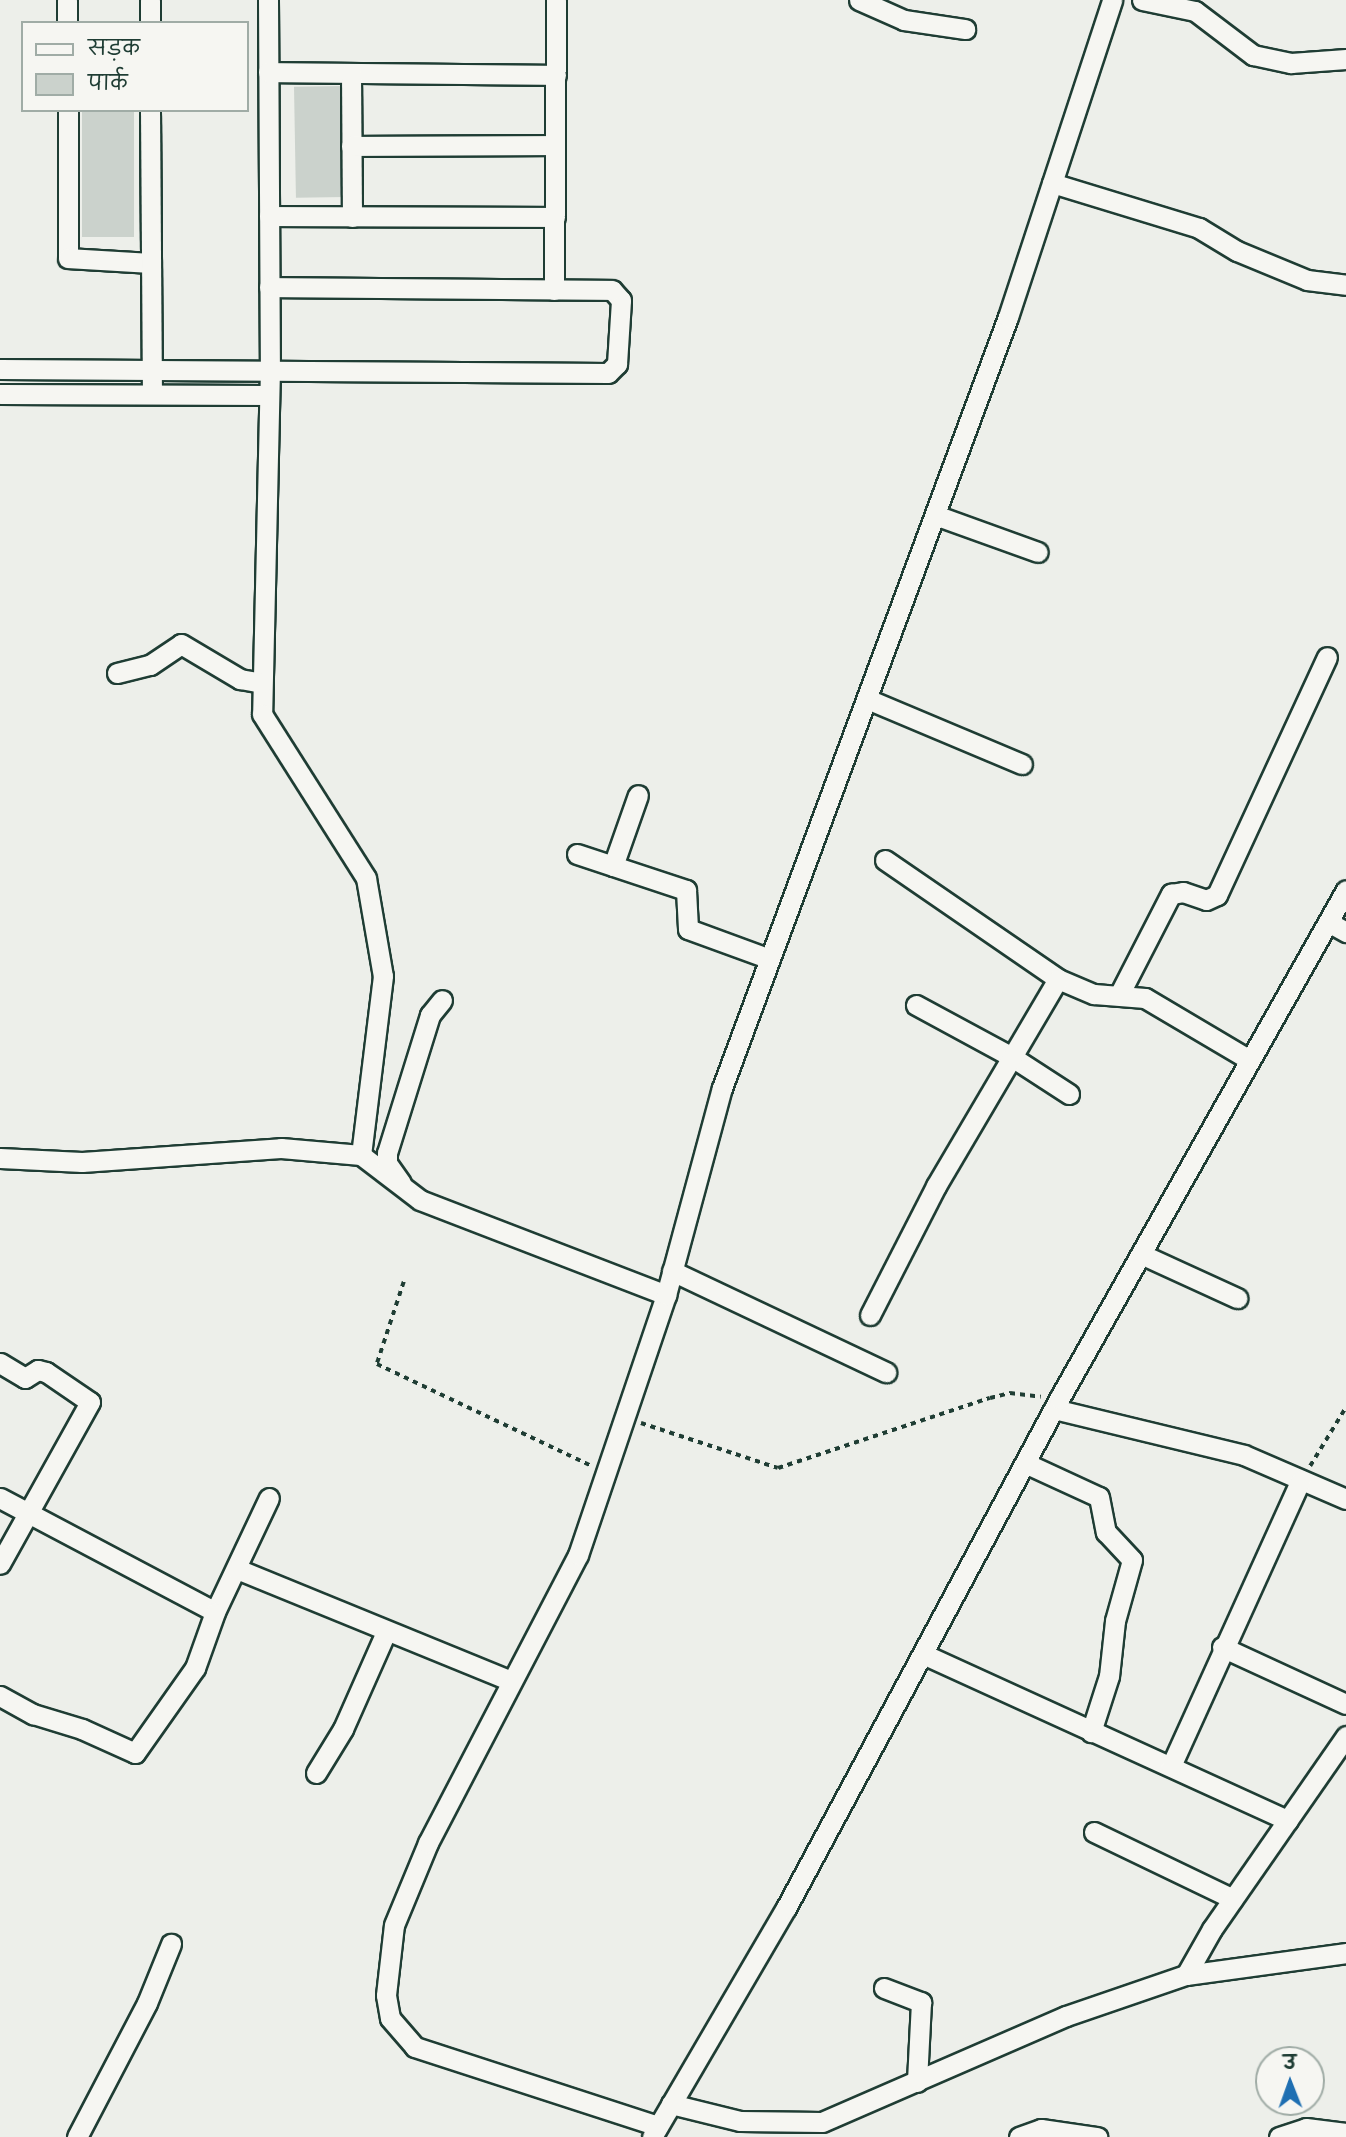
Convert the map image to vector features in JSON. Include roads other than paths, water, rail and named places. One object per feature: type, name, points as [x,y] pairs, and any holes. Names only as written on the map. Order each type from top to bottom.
[{"type":"street","points":[[67,0],[67,21]]},
{"type":"street","points":[[150,0],[150,21]]},
{"type":"street","points":[[268,0],[270,368],[262,714],[366,877],[383,976],[361,1155]]},
{"type":"street","points":[[554,290],[556,0]]},
{"type":"street","points":[[859,0],[904,20],[965,29]]},
{"type":"street","points":[[1112,0],[1052,183],[935,515],[722,1088],[666,1295],[579,1555],[428,1843],[394,1925],[386,1966],[390,2018],[415,2047],[655,2132],[786,1908],[1057,1404],[1346,890]]},
{"type":"street","points":[[1142,0],[1195,11],[1253,55],[1291,63],[1346,59]]},
{"type":"street","points":[[268,72],[556,75]]},
{"type":"street","points":[[351,73],[352,217]]},
{"type":"street","points":[[68,112],[68,258],[150,263]]},
{"type":"street","points":[[150,112],[152,394]]},
{"type":"street","points":[[351,146],[555,145]]},
{"type":"street","points":[[1052,183],[1199,228],[1237,251],[1307,280],[1346,285]]},
{"type":"street","points":[[269,216],[555,217]]},
{"type":"street","points":[[0,369],[613,369],[621,300],[618,294],[554,290],[269,287]]},
{"type":"street","points":[[0,394],[269,395]]},
{"type":"street","points":[[935,515],[1038,552]]},
{"type":"street","points":[[117,673],[150,665],[181,644],[240,679],[262,683]]},
{"type":"street","points":[[1119,995],[1171,894],[1183,892],[1206,900],[1217,895],[1327,657]]},
{"type":"street","points":[[867,699],[1022,764]]},
{"type":"street","points":[[613,866],[638,795]]},
{"type":"street","points":[[577,854],[686,890],[688,929],[770,959]]},
{"type":"street","points":[[885,860],[1058,979],[1094,995],[1145,998],[1250,1060]]},
{"type":"street","points":[[1328,922],[1346,932]]},
{"type":"street","points":[[870,1315],[936,1186],[1058,979]]},
{"type":"street","points":[[405,1190],[387,1163],[387,1153],[430,1015],[442,1000]]},
{"type":"street","points":[[916,1005],[1012,1057],[1069,1094]]},
{"type":"street","points":[[0,1158],[82,1162],[281,1148],[361,1155],[420,1200],[666,1295]]},
{"type":"street","points":[[1142,1254],[1237,1298]]},
{"type":"street","points":[[672,1271],[886,1372]]},
{"type":"street","points":[[0,1363],[26,1378],[46,1371],[90,1402],[27,1511],[0,1564]]},
{"type":"street","points":[[1057,1404],[1244,1455],[1346,1499]]},
{"type":"street","points":[[1025,1463],[1100,1497],[1105,1532],[1132,1560],[1116,1613],[1109,1676],[1091,1732]]},
{"type":"street","points":[[1171,1766],[1222,1647],[1301,1480]]},
{"type":"street","points":[[0,1498],[215,1612]]},
{"type":"street","points":[[0,1696],[33,1714],[82,1728],[135,1754],[195,1668],[215,1612],[269,1498]]},
{"type":"street","points":[[237,1569],[511,1681]]},
{"type":"street","points":[[316,1773],[343,1729],[386,1632]]},
{"type":"street","points":[[1222,1647],[1346,1704]]},
{"type":"street","points":[[923,1654],[1288,1820]]},
{"type":"street","points":[[1186,1975],[1233,1899],[1346,1736]]},
{"type":"street","points":[[1094,1832],[1233,1899]]},
{"type":"street","points":[[77,2137],[147,2003],[171,1944]]},
{"type":"street","points":[[671,2104],[740,2121],[806,2124],[840,2118],[1066,2016],[1186,1975],[1346,1953]]},
{"type":"street","points":[[884,1988],[921,2002],[917,2082]]},
{"type":"street","points":[[1279,2137],[1306,2128],[1346,2133]]},
{"type":"street","points":[[1019,2137],[1041,2129],[1097,2137]]}]
